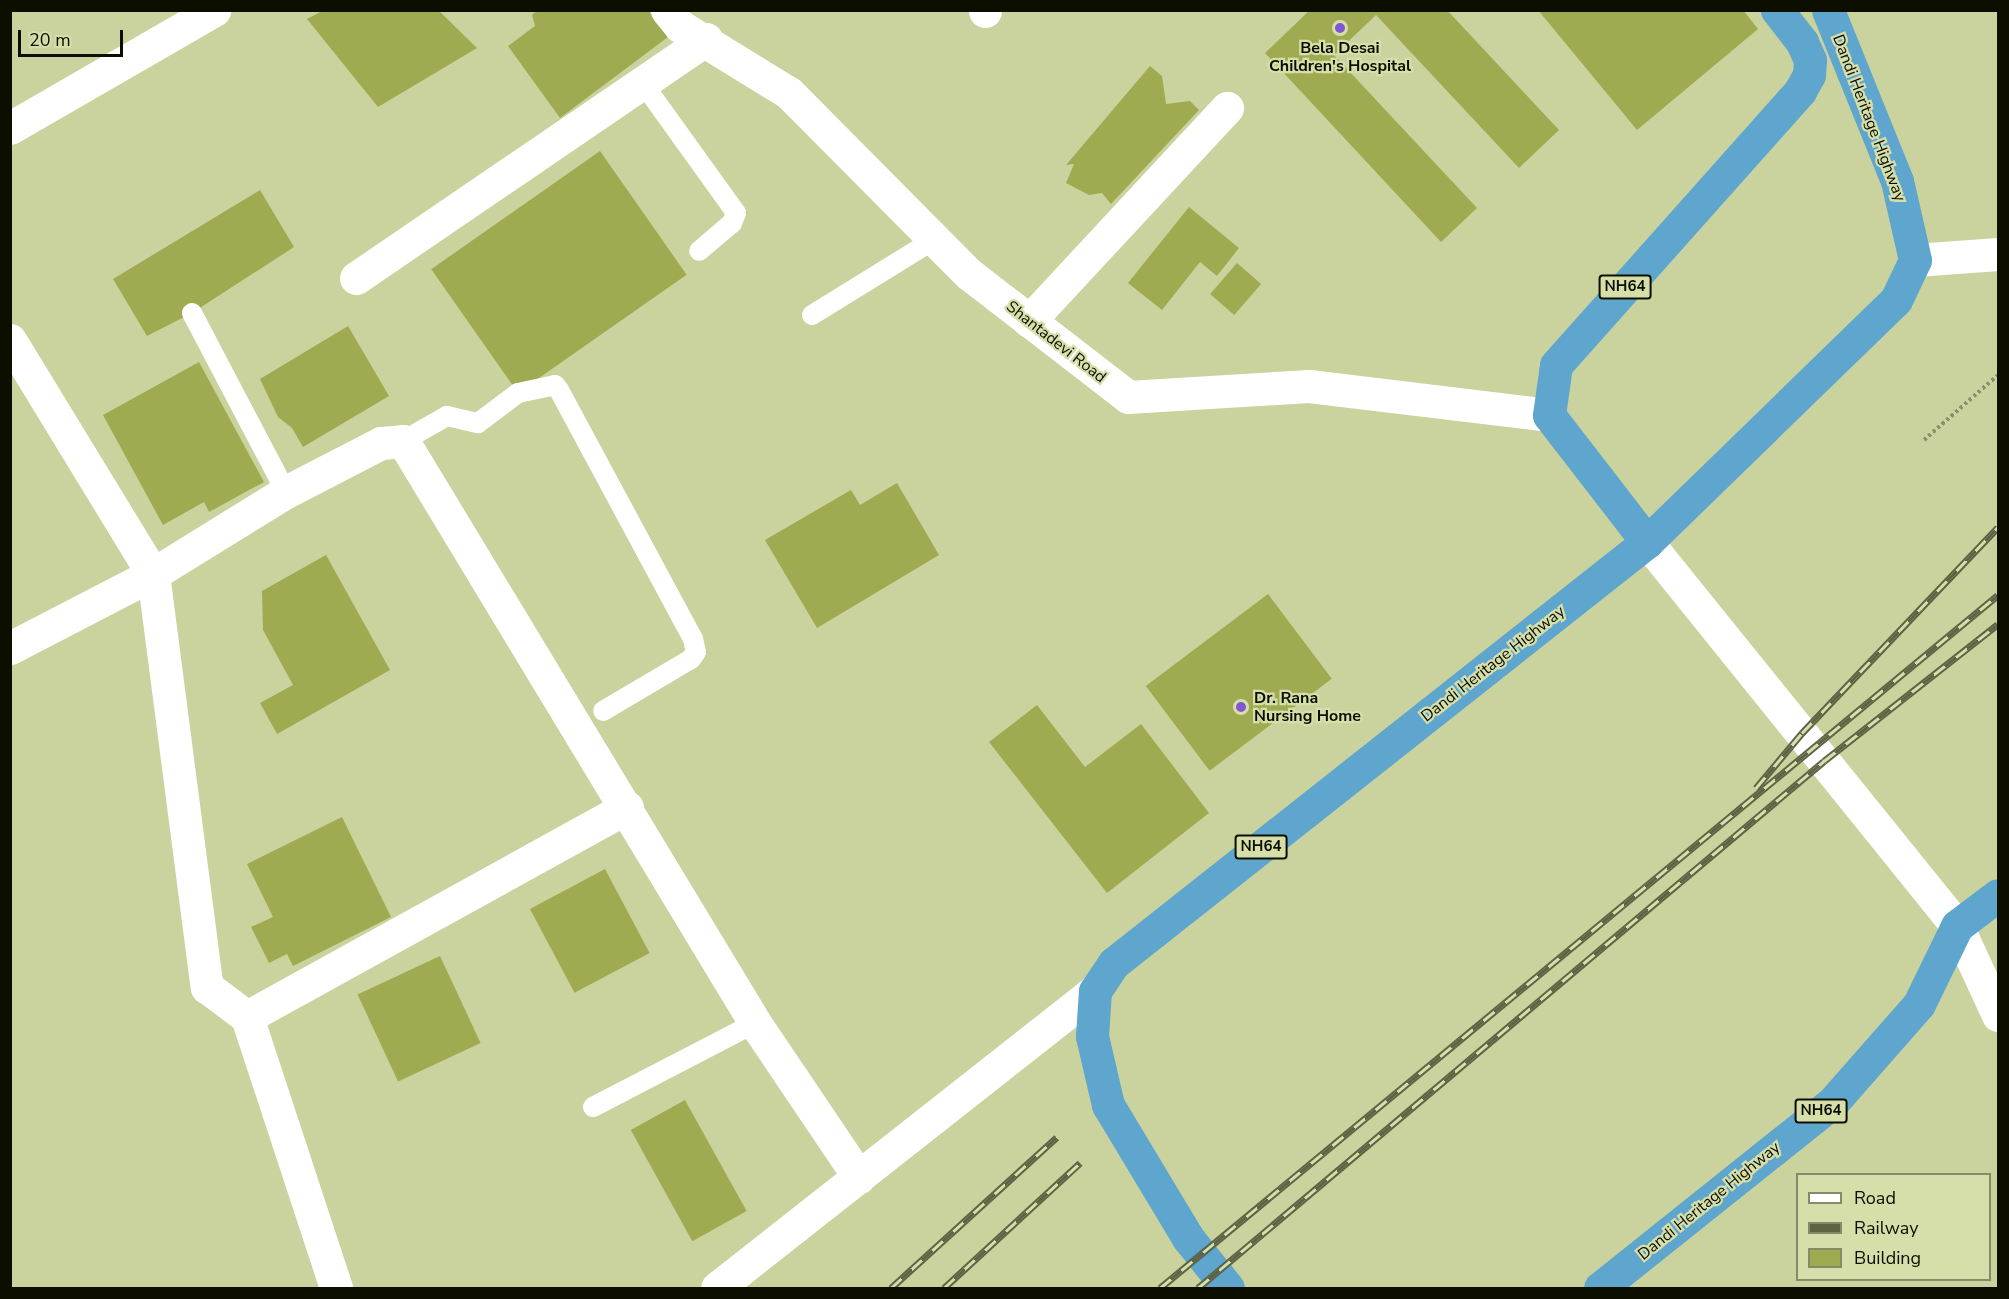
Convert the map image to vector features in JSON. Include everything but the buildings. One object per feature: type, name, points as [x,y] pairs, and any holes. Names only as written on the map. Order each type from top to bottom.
[{"type":"highway","points":[[1777,10],[1802,42],[1810,60],[1809,75],[1855,75]]},
{"type":"highway","name":"Dandi Heritage Highway","points":[[1095,991],[1114,963],[1647,542],[1896,300],[1916,260],[1896,181],[1828,10]]},
{"type":"highway","name":"NH64","points":[[1549,415],[1556,365],[1800,91],[1809,75]]},
{"type":"highway","points":[[1549,415],[1647,542]]},
{"type":"highway","name":"Dandi Heritage Highway","points":[[1600,1288],[1833,1102],[1919,1004],[1957,926],[1998,895]]},
{"type":"highway","points":[[1095,991],[1092,1036],[1108,1105],[1188,1238],[1228,1288]]},
{"type":"street","points":[[10,128],[214,10]]},
{"type":"street","name":"Shantadevi Road","points":[[667,10],[680,26],[705,39],[789,93],[969,274],[1128,397],[1309,386],[1549,415]]},
{"type":"street","points":[[356,278],[705,39]]},
{"type":"street","points":[[1029,321],[1227,108]]},
{"type":"street","points":[[1916,260],[1998,254]]},
{"type":"street","points":[[10,340],[153,574],[207,987],[247,1017],[336,1288]]},
{"type":"street","points":[[10,648],[153,574],[286,492],[381,443],[403,441],[627,807],[755,1023],[859,1177]]},
{"type":"street","points":[[1647,542],[1957,926],[1998,1015]]},
{"type":"street","points":[[247,1017],[627,807]]},
{"type":"street","points":[[717,1288],[1095,991]]},
{"type":"lane","points":[[642,82],[736,213],[732,223],[699,251]]},
{"type":"lane","points":[[812,315],[935,239]]},
{"type":"lane","points":[[192,313],[286,492]]},
{"type":"lane","points":[[403,441],[447,416],[478,423],[518,393],[555,385],[559,390],[693,639],[696,652],[691,659],[603,711]]},
{"type":"lane","points":[[593,1107],[755,1023]]},
{"type":"path","points":[[1924,440],[1998,375]]},
{"type":"railway","points":[[1756,788],[1802,733],[1998,527]]},
{"type":"railway","points":[[1160,1288],[1998,595]]},
{"type":"railway","points":[[1198,1288],[1824,761],[1998,624]]},
{"type":"railway","points":[[891,1288],[1057,1137]]},
{"type":"railway","points":[[944,1288],[1080,1163]]},
{"type":"place","name":"Bela Desai Children's Hospital","points":[[1340,28]]},
{"type":"place","name":"Dr. Rana Nursing Home","points":[[1241,707]]}]
